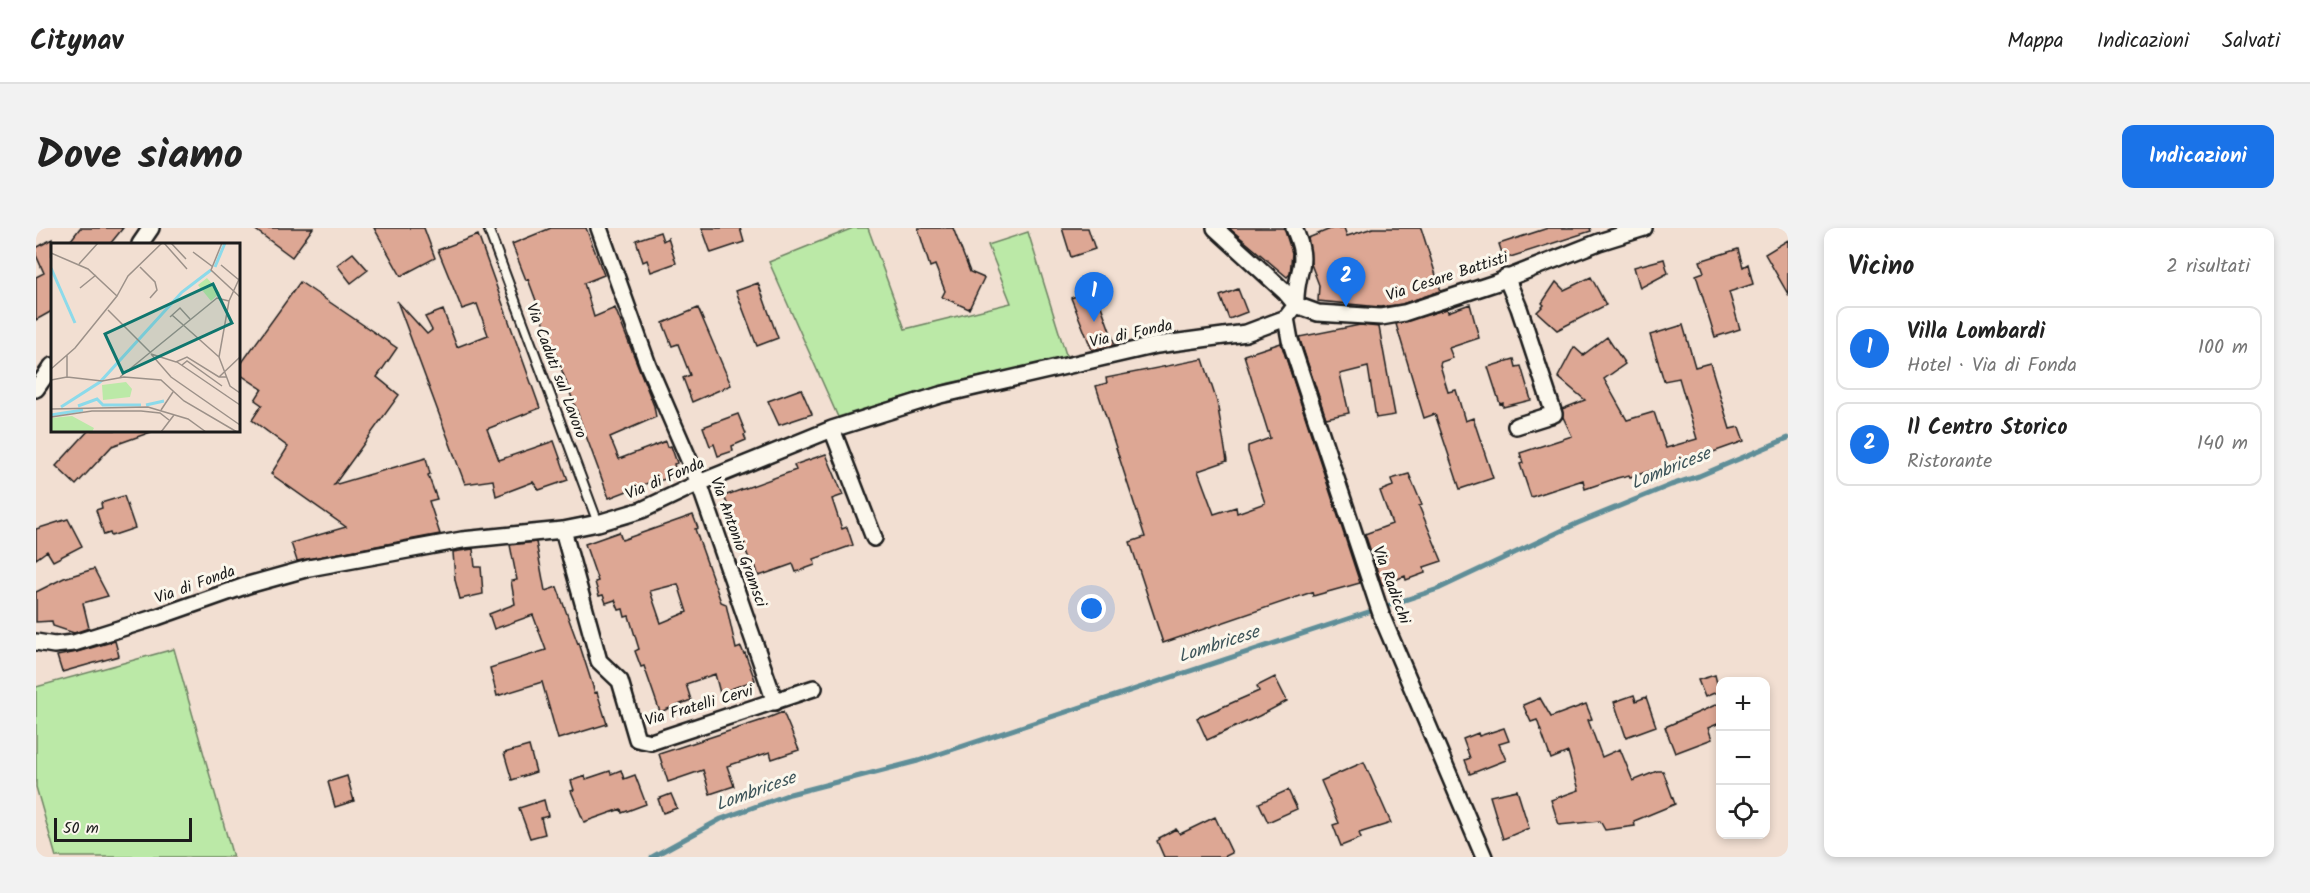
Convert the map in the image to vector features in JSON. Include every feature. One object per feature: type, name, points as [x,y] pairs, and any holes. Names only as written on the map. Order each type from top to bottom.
[{"type":"street","points":[[141,243],[152,228]]},
{"type":"street","name":"Via Antonio Gramsci","points":[[599,228],[648,364],[699,483],[776,702]]},
{"type":"street","points":[[1215,228],[1285,292],[1296,306]]},
{"type":"street","points":[[1294,228],[1301,245],[1302,265],[1296,283],[1296,306]]},
{"type":"street","name":"Via Cesare Battisti","points":[[1296,306],[1318,313],[1381,317],[1404,313],[1644,228]]},
{"type":"street","points":[[1506,277],[1520,308],[1554,414],[1516,426]]},
{"type":"street","name":"Via di Fonda","points":[[36,642],[54,645],[74,643],[309,567],[462,540],[563,530],[598,523],[642,510],[699,483],[832,429],[940,395],[1157,345],[1246,333],[1286,318],[1296,306]]},
{"type":"street","name":"Via Radicchi","points":[[1286,318],[1290,340],[1382,617],[1484,857]]},
{"type":"street","points":[[36,389],[51,367]]},
{"type":"street","points":[[832,429],[874,538]]},
{"type":"street","name":"Via Fratelli Cervi","points":[[563,530],[599,661],[620,681],[637,740],[651,742],[814,688]]},
{"type":"lane","name":"Via Caduti sul Lavoro","points":[[488,228],[598,523]]},
{"type":"green space","points":[[853,228],[868,228],[905,329],[1011,303],[988,245],[1028,232],[1067,358],[949,383],[838,417],[769,262]]},
{"type":"green space","points":[[174,649],[233,857],[56,857],[36,787],[36,687]]},
{"type":"building","points":[[80,228],[123,228],[111,243],[69,243]]},
{"type":"building","points":[[253,228],[313,228],[292,257]]},
{"type":"building","points":[[374,228],[424,228],[435,258],[401,276]]},
{"type":"building","points":[[551,228],[586,228],[604,275],[584,283],[594,317],[615,308],[654,406],[656,417],[610,437],[619,459],[666,441],[668,447],[671,446],[677,463],[674,464],[677,475],[653,483],[653,481],[609,498],[528,279],[526,280],[512,244]]},
{"type":"building","points":[[702,228],[740,228],[744,242],[711,253]]},
{"type":"building","points":[[918,228],[953,228],[970,272],[984,278],[969,309],[942,297],[945,291],[935,265],[930,267]]},
{"type":"building","points":[[1062,228],[1088,228],[1095,249],[1071,257]]},
{"type":"building","points":[[1229,228],[1284,228],[1292,253],[1290,274],[1287,277]]},
{"type":"building","points":[[1333,228],[1344,228],[1347,236],[1373,228],[1421,228],[1441,291],[1402,304],[1380,307],[1318,301],[1319,285],[1311,264],[1308,238]]},
{"type":"building","points":[[1548,228],[1590,228],[1591,231],[1504,259],[1499,244]]},
{"type":"building","points":[[660,232],[663,241],[668,238],[676,263],[651,272],[647,260],[643,262],[636,240]]},
{"type":"building","points":[[478,235],[540,408],[487,429],[499,460],[554,441],[568,480],[539,490],[533,482],[496,496],[493,480],[465,484],[397,301],[427,334],[432,330],[425,317],[443,310],[457,347],[488,335],[477,304],[462,309],[438,250]]},
{"type":"building","points":[[52,239],[51,312],[36,320],[36,277],[44,273],[36,255],[36,248]]},
{"type":"building","points":[[1788,240],[1788,294],[1765,254]]},
{"type":"building","points":[[1738,249],[1743,267],[1748,264],[1753,284],[1729,292],[1740,329],[1715,337],[1696,275],[1704,272],[1700,261]]},
{"type":"building","points":[[353,253],[368,270],[351,283],[337,265]]},
{"type":"building","points":[[1664,259],[1668,273],[1640,288],[1634,267]]},
{"type":"building","points":[[1591,277],[1606,305],[1557,330],[1537,312],[1544,305],[1542,303],[1556,282],[1564,290]]},
{"type":"building","points":[[300,282],[397,348],[377,377],[399,395],[334,485],[426,458],[430,474],[428,475],[437,499],[429,501],[440,534],[297,561],[291,543],[346,527],[271,474],[288,447],[252,420],[262,405],[255,400],[262,389],[240,374],[240,365]]},
{"type":"building","points":[[758,283],[778,338],[757,346],[736,291]]},
{"type":"building","points":[[1095,289],[1115,345],[1092,350],[1071,298]]},
{"type":"building","points":[[1238,289],[1247,312],[1229,319],[1220,296]]},
{"type":"building","points":[[1470,304],[1479,338],[1449,348],[1453,358],[1441,362],[1440,365],[1448,392],[1456,390],[1465,421],[1473,418],[1493,478],[1460,489],[1435,414],[1424,418],[1396,324],[1447,309],[1448,312]]},
{"type":"building","points":[[698,308],[731,385],[692,402],[683,378],[690,375],[678,344],[672,346],[663,323]]},
{"type":"building","points":[[1360,325],[1379,327],[1395,415],[1376,418],[1368,367],[1340,374],[1349,413],[1326,418],[1299,337]]},
{"type":"building","points":[[1683,325],[1695,367],[1710,363],[1730,429],[1739,427],[1744,441],[1677,465],[1677,463],[1630,477],[1629,475],[1617,478],[1585,489],[1583,480],[1531,497],[1520,464],[1523,463],[1520,453],[1572,436],[1563,417],[1562,409],[1585,400],[1558,377],[1574,347],[1583,355],[1607,337],[1625,364],[1604,379],[1627,420],[1654,412],[1666,448],[1697,439],[1679,378],[1664,381],[1650,335]]},
{"type":"building","points":[[1281,343],[1360,583],[1313,596],[1312,592],[1163,643],[1130,542],[1145,537],[1096,386],[1107,383],[1106,378],[1203,359],[1217,402],[1227,461],[1198,471],[1214,514],[1236,507],[1237,513],[1265,503],[1248,446],[1270,438],[1244,355]]},
{"type":"building","points":[[1514,359],[1516,367],[1521,366],[1531,400],[1503,407],[1488,367]]},
{"type":"building","points":[[801,389],[812,414],[779,425],[768,401]]},
{"type":"building","points":[[738,414],[746,440],[732,446],[733,451],[718,456],[714,444],[710,446],[703,427]]},
{"type":"building","points":[[87,432],[151,432],[112,446],[76,485],[56,466]]},
{"type":"building","points":[[826,454],[843,495],[832,499],[842,529],[847,527],[853,545],[814,559],[815,565],[796,572],[793,564],[759,576],[755,565],[752,566],[724,496],[796,470],[794,465]]},
{"type":"building","points":[[1409,474],[1422,505],[1419,506],[1442,561],[1424,567],[1425,573],[1406,580],[1405,576],[1382,585],[1365,534],[1392,524],[1380,491],[1393,486],[1391,479]]},
{"type":"building","points":[[124,496],[135,528],[111,536],[110,533],[104,535],[96,510],[102,508],[101,503]]},
{"type":"building","points":[[693,515],[698,528],[695,529],[721,602],[726,604],[736,649],[741,647],[745,653],[755,680],[720,693],[715,674],[686,684],[691,700],[660,712],[644,666],[641,667],[635,651],[639,649],[629,616],[625,617],[623,609],[619,610],[615,600],[606,603],[603,595],[599,596],[595,582],[598,581],[585,544],[619,532],[622,540]],"holes":[[[678,584],[687,612],[661,623],[650,591]]]},
{"type":"building","points":[[68,519],[82,546],[53,561],[47,551],[36,559],[36,529]]},
{"type":"building","points":[[536,542],[545,591],[557,587],[607,724],[558,739],[542,682],[497,696],[490,668],[546,650],[533,615],[494,629],[489,614],[515,604],[511,581],[517,580],[510,545]]},
{"type":"building","points":[[473,549],[475,567],[481,567],[483,594],[460,599],[455,580],[453,552]]},
{"type":"building","points":[[94,569],[108,596],[83,603],[89,628],[74,633],[53,626],[52,621],[36,622],[36,592],[64,578]]},
{"type":"building","points":[[115,641],[119,656],[62,672],[57,656]]},
{"type":"building","points":[[1715,675],[1716,692],[1705,697],[1698,680]]},
{"type":"building","points":[[1275,677],[1287,701],[1207,740],[1197,718],[1259,691],[1257,686]]},
{"type":"building","points":[[1634,695],[1636,701],[1646,697],[1656,726],[1626,737],[1614,702]]},
{"type":"building","points":[[1540,698],[1551,717],[1586,704],[1592,719],[1588,720],[1602,757],[1620,749],[1633,781],[1657,771],[1663,771],[1675,804],[1634,821],[1635,826],[1605,830],[1600,821],[1559,825],[1551,800],[1579,790],[1568,752],[1551,759],[1537,720],[1531,722],[1523,705]]},
{"type":"building","points":[[1716,705],[1716,725],[1708,728],[1712,739],[1675,753],[1665,727]]},
{"type":"building","points":[[783,712],[799,750],[772,759],[770,752],[727,766],[734,786],[710,794],[703,770],[668,782],[659,754]]},
{"type":"building","points":[[1504,728],[1509,741],[1499,744],[1506,760],[1470,774],[1465,760],[1470,758],[1463,739],[1478,733],[1479,736]]},
{"type":"building","points":[[529,746],[536,772],[512,780],[504,753]]},
{"type":"building","points":[[1364,762],[1391,823],[1359,833],[1361,838],[1341,846],[1333,825],[1339,823],[1321,781]]},
{"type":"building","points":[[621,770],[624,779],[635,775],[646,804],[622,813],[621,809],[584,822],[571,791],[574,790],[571,781],[585,776],[586,779]]},
{"type":"building","points":[[347,776],[354,801],[335,807],[328,782]]},
{"type":"building","points":[[1288,790],[1297,809],[1268,822],[1259,803]]},
{"type":"building","points":[[1517,790],[1529,828],[1503,839],[1490,796]]},
{"type":"building","points":[[671,794],[677,808],[663,813],[658,799]]},
{"type":"building","points":[[544,800],[548,816],[541,818],[545,834],[530,838],[519,808]]},
{"type":"building","points":[[1215,817],[1232,853],[1224,857],[1164,857],[1157,841],[1159,838],[1176,829],[1180,834]]},
{"type":"waterway","name":"Lombricese","points":[[652,857],[721,819],[790,794],[918,761],[1438,589],[1578,523],[1699,476],[1788,438]]},
{"type":"place","name":"Il Centro Storico","points":[[1346,307]]},
{"type":"place","name":"Villa Lombardi","points":[[1094,322]]}]
